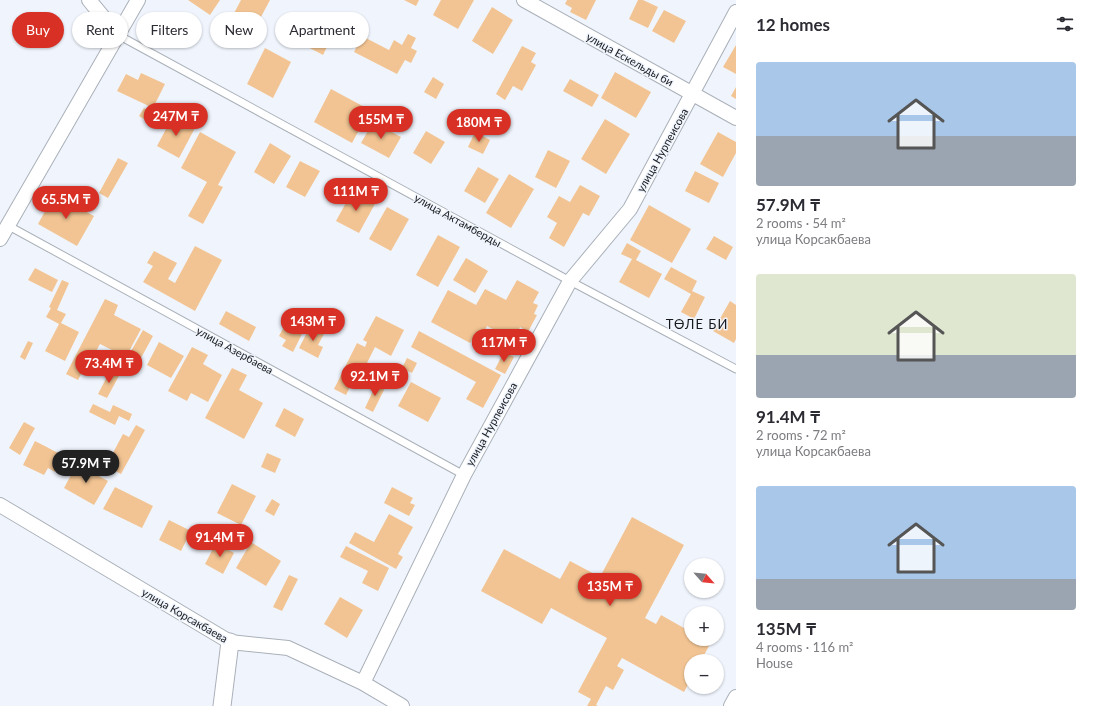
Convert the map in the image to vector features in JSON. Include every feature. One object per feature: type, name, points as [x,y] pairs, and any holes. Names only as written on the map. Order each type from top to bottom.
[{"type":"street","points":[[89,0],[99,12]]},
{"type":"street","points":[[128,18],[138,0]]},
{"type":"street","name":"улица Ескельды би","points":[[524,0],[736,118]]},
{"type":"street","name":"улица Нурпеисова","points":[[363,683],[464,475],[570,281],[630,209],[736,12]]},
{"type":"street","points":[[0,239],[110,48]]},
{"type":"street","name":"улица Корсакбаева","points":[[0,505],[230,642],[288,648],[363,683],[402,706]]},
{"type":"street","points":[[222,706],[230,642]]},
{"type":"street","points":[[731,706],[736,697]]},
{"type":"lane","name":"улица Актамберды","points":[[128,40],[570,281],[736,369]]},
{"type":"lane","name":"улица Азербаева","points":[[7,225],[464,475]]},
{"type":"building","points":[[188,0],[220,0],[212,12],[210,12],[210,15]]},
{"type":"building","points":[[241,0],[270,0],[264,12],[235,12]]},
{"type":"building","points":[[404,0],[419,0],[416,6]]},
{"type":"building","points":[[441,0],[474,0],[458,29],[433,15]]},
{"type":"building","points":[[567,0],[596,0],[586,20],[570,12],[572,8],[565,4]]},
{"type":"building","points":[[638,0],[643,0],[658,7],[648,28],[629,19]]},
{"type":"building","points":[[492,7],[513,20],[493,54],[472,41]]},
{"type":"building","points":[[664,10],[686,21],[674,43],[652,31]]},
{"type":"building","points":[[408,34],[416,38],[411,48],[417,51],[411,63],[405,60],[397,74],[354,52],[356,48],[369,48],[369,40],[389,50],[394,40],[402,45]]},
{"type":"building","points":[[736,45],[736,74],[723,67]]},
{"type":"building","points":[[522,46],[536,53],[531,62],[536,65],[522,91],[513,86],[505,100],[496,94]]},
{"type":"building","points":[[265,48],[291,62],[273,98],[247,84]]},
{"type":"building","points":[[310,48],[326,48],[323,55]]},
{"type":"building","points":[[615,72],[651,92],[636,118],[601,98]]},
{"type":"building","points":[[141,73],[165,84],[153,108],[117,91],[126,74],[138,80]]},
{"type":"building","points":[[433,77],[444,84],[436,99],[424,92]]},
{"type":"building","points":[[570,79],[599,95],[592,107],[563,91]]},
{"type":"building","points":[[736,87],[736,99],[731,96]]},
{"type":"building","points":[[331,89],[370,110],[352,143],[314,122]]},
{"type":"building","points":[[144,108],[152,113],[147,121],[139,116]]},
{"type":"building","points":[[173,116],[195,128],[179,158],[157,146]]},
{"type":"building","points":[[605,119],[630,134],[606,174],[581,159]]},
{"type":"building","points":[[373,122],[401,137],[389,158],[361,143]]},
{"type":"building","points":[[426,131],[445,142],[431,164],[413,153]]},
{"type":"building","points":[[200,132],[236,152],[218,185],[223,187],[203,224],[188,216],[207,182],[181,168]]},
{"type":"building","points":[[475,132],[490,140],[483,154],[468,147]]},
{"type":"building","points":[[718,132],[736,142],[736,153],[723,177],[700,164]]},
{"type":"building","points":[[270,143],[291,156],[274,184],[254,172]]},
{"type":"building","points":[[548,150],[570,161],[556,188],[535,177]]},
{"type":"building","points":[[118,158],[128,163],[108,198],[99,193]]},
{"type":"building","points":[[300,161],[320,171],[305,197],[286,187]]},
{"type":"building","points":[[478,167],[499,179],[485,203],[464,191]]},
{"type":"building","points":[[695,171],[719,183],[709,203],[685,191]]},
{"type":"building","points":[[509,174],[534,189],[511,228],[486,213]]},
{"type":"building","points":[[580,185],[600,196],[589,216],[583,213],[564,247],[549,238],[557,223],[547,217],[559,196],[570,202]]},
{"type":"building","points":[[353,190],[376,202],[359,233],[336,221]]},
{"type":"building","points":[[54,195],[94,216],[77,246],[38,224]]},
{"type":"building","points":[[649,205],[691,229],[672,263],[630,240]]},
{"type":"building","points":[[387,207],[409,219],[391,251],[369,239]]},
{"type":"building","points":[[438,235],[460,247],[438,287],[416,275]]},
{"type":"building","points":[[714,236],[733,247],[726,260],[706,249]]},
{"type":"building","points":[[627,243],[641,251],[636,260],[662,274],[649,298],[619,282],[632,259],[621,254]]},
{"type":"building","points":[[195,246],[222,260],[195,311],[143,282],[153,266],[147,263],[154,251],[177,263],[168,279],[175,283]]},
{"type":"building","points":[[466,258],[488,271],[475,293],[453,280]]},
{"type":"building","points":[[671,267],[697,281],[692,291],[705,297],[694,319],[681,312],[691,294],[664,279]]},
{"type":"building","points":[[35,268],[58,280],[52,292],[28,280]]},
{"type":"building","points":[[62,280],[69,283],[57,310],[66,314],[61,323],[79,332],[65,361],[45,351],[59,324],[46,317],[51,308],[49,307]]},
{"type":"building","points":[[517,280],[539,292],[533,303],[538,305],[534,314],[537,315],[528,332],[520,327],[514,340],[487,326],[482,336],[476,333],[470,343],[431,322],[448,290],[476,305],[485,289],[506,300]]},
{"type":"building","points":[[105,299],[118,305],[114,315],[141,329],[126,357],[100,344],[78,380],[66,374]]},
{"type":"building","points":[[730,301],[736,305],[736,339],[734,343],[713,331]]},
{"type":"building","points":[[226,311],[256,327],[249,341],[219,324]]},
{"type":"building","points":[[376,316],[404,330],[391,356],[375,347],[360,377],[356,375],[346,395],[334,389],[357,343],[365,347],[367,342],[363,340]]},
{"type":"building","points":[[286,323],[303,332],[293,352],[282,346],[286,340],[279,336]]},
{"type":"building","points":[[311,325],[325,332],[318,345],[323,347],[318,358],[299,348]]},
{"type":"building","points":[[143,330],[153,336],[141,358],[130,353]]},
{"type":"building","points":[[419,331],[501,375],[483,408],[466,399],[476,382],[411,347]]},
{"type":"building","points":[[28,341],[33,343],[25,360],[20,357]]},
{"type":"building","points":[[159,342],[184,356],[171,378],[147,365]]},
{"type":"building","points":[[192,347],[208,355],[203,364],[222,375],[208,402],[191,393],[187,401],[168,391]]},
{"type":"building","points":[[504,352],[514,357],[505,374],[495,369]]},
{"type":"building","points":[[407,358],[417,363],[412,373],[402,368]]},
{"type":"building","points":[[232,368],[247,375],[239,390],[263,403],[244,439],[205,418]]},
{"type":"building","points":[[111,369],[120,374],[107,398],[98,394]]},
{"type":"building","points":[[377,382],[386,386],[373,412],[365,408]]},
{"type":"building","points":[[411,382],[441,398],[428,422],[398,406]]},
{"type":"building","points":[[93,404],[110,412],[113,405],[132,414],[129,421],[119,416],[115,425],[89,412]]},
{"type":"building","points":[[284,408],[304,419],[295,437],[275,426]]},
{"type":"building","points":[[24,422],[35,428],[20,455],[9,448]]},
{"type":"building","points":[[136,425],[145,430],[121,474],[106,466],[123,434],[129,437]]},
{"type":"building","points":[[35,441],[64,456],[55,472],[48,468],[44,475],[23,465]]},
{"type":"building","points":[[267,453],[281,459],[275,473],[261,467]]},
{"type":"building","points":[[77,464],[108,481],[94,505],[64,488]]},
{"type":"building","points":[[232,484],[256,496],[241,525],[217,513]]},
{"type":"building","points":[[115,487],[153,506],[142,528],[103,509]]},
{"type":"building","points":[[392,487],[413,498],[410,503],[415,505],[409,516],[384,503]]},
{"type":"building","points":[[272,499],[280,504],[274,516],[265,511]]},
{"type":"building","points":[[389,514],[413,527],[398,554],[403,557],[396,569],[349,543],[355,532],[374,542]]},
{"type":"building","points":[[632,517],[684,545],[645,618],[656,624],[661,615],[684,628],[684,646],[709,646],[705,654],[684,654],[684,692],[622,658],[617,666],[624,670],[613,690],[606,686],[596,705],[598,706],[587,706],[591,699],[578,692],[607,638],[551,608],[542,624],[481,591],[504,549],[560,579],[570,561],[600,577]]},
{"type":"building","points":[[169,520],[191,531],[181,551],[159,540]]},
{"type":"building","points":[[251,542],[281,561],[266,586],[236,568]]},
{"type":"building","points":[[216,543],[234,553],[223,574],[205,564]]},
{"type":"building","points":[[346,546],[389,568],[378,591],[362,583],[368,571],[340,557]]},
{"type":"building","points":[[289,575],[298,579],[282,611],[273,607]]},
{"type":"building","points":[[340,597],[363,610],[347,638],[324,624]]},
{"type":"district","name":"ТӨЛЕ БИ","points":[[697,324]]}]
